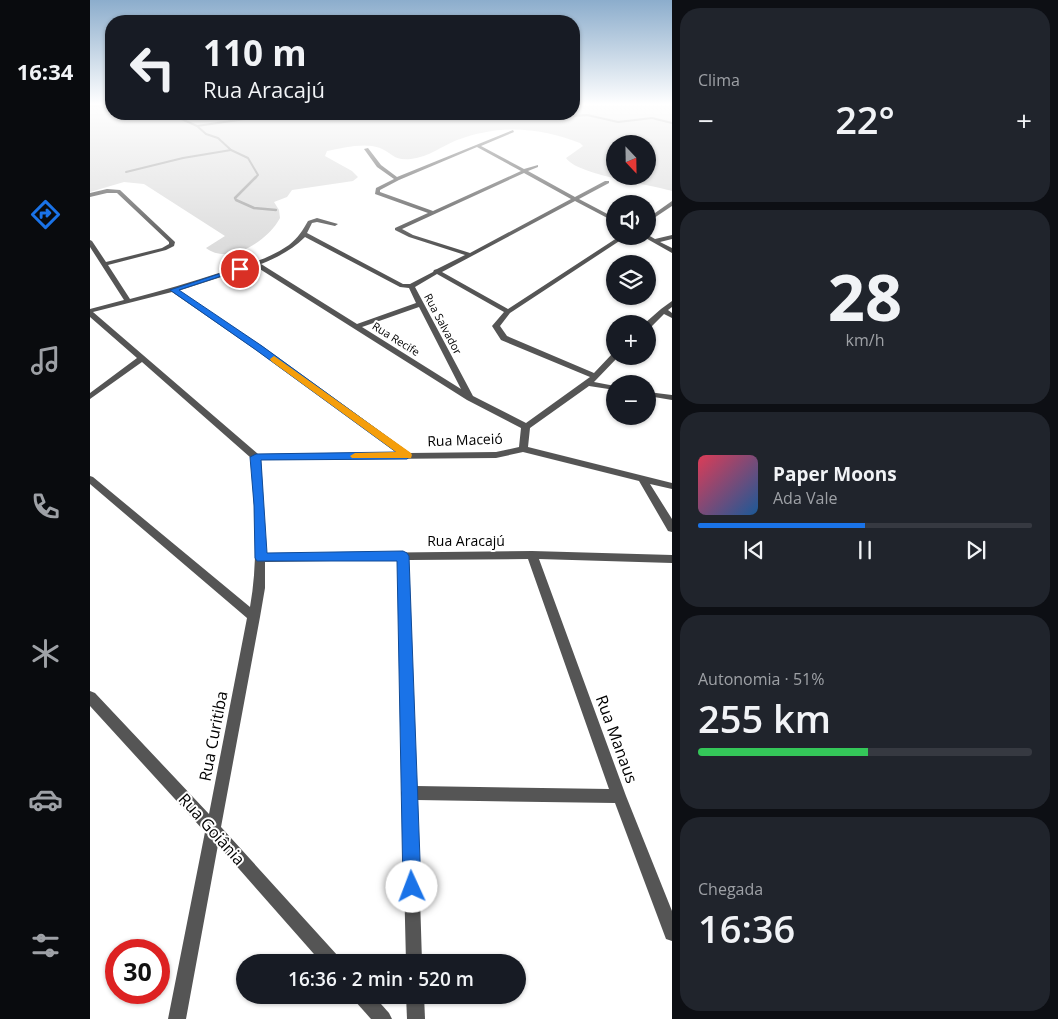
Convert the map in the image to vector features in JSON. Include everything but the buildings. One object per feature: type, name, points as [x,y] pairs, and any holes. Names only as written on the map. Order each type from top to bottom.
[{"type":"street","points":[[369,153],[379,166],[397,179]]},
{"type":"street","points":[[432,212],[383,196],[378,193],[378,190],[397,179],[465,153]]},
{"type":"street","points":[[489,153],[606,215]]},
{"type":"street","points":[[468,254],[410,236],[399,231],[398,227],[536,166]]},
{"type":"street","points":[[411,286],[468,254],[606,183]]},
{"type":"street","points":[[90,195],[107,191],[118,191],[172,242],[172,245],[104,264]]},
{"type":"street","points":[[656,215],[672,204]]},
{"type":"street","points":[[90,312],[174,290],[256,264],[285,250],[304,234],[307,225],[312,221],[317,220],[336,224]]},
{"type":"street","name":"Rua Salvador","points":[[304,234],[402,286],[411,286],[470,398]]},
{"type":"street","points":[[656,241],[672,237]]},
{"type":"street","points":[[90,242],[128,301]]},
{"type":"street","points":[[656,242],[672,251]]},
{"type":"street","points":[[595,376],[504,338],[497,330],[498,322],[508,312],[610,245]]},
{"type":"street","name":"Rua Recife","points":[[256,264],[470,398],[526,427]]},
{"type":"street","points":[[436,271],[508,312]]},
{"type":"street","points":[[174,290],[259,348],[407,455]]},
{"type":"street","points":[[656,317],[672,303]]},
{"type":"street","points":[[355,327],[420,304]]},
{"type":"street","points":[[663,310],[672,316]]},
{"type":"street","points":[[90,312],[256,457]]},
{"type":"street","points":[[90,397],[142,358]]},
{"type":"street","points":[[523,449],[526,427],[588,384],[606,365]]},
{"type":"street","points":[[588,384],[606,387]]},
{"type":"street","points":[[656,395],[672,398]]},
{"type":"street","name":"Rua Maceió","points":[[256,457],[496,455],[523,449],[672,486]]},
{"type":"street","name":"Rua Curitiba","points":[[177,1019],[212,828],[254,617],[261,558],[260,505],[256,457]]},
{"type":"street","points":[[641,477],[672,528]]},
{"type":"street","points":[[90,479],[254,617]]},
{"type":"street","name":"Rua Aracajú","points":[[261,558],[532,555],[672,559]]},
{"type":"street","name":"Rua Manaus","points":[[532,555],[619,796],[672,933]]},
{"type":"street","points":[[403,556],[414,954]]},
{"type":"street","name":"Rua Goiânia","points":[[90,697],[212,828],[325,954]]},
{"type":"street","points":[[408,793],[619,796]]},
{"type":"street","points":[[370,1004],[383,1019]]},
{"type":"street","points":[[415,1004],[416,1019]]},
{"type":"shaded area","points":[[90,153],[326,153],[325,156],[352,171],[358,177],[353,181],[292,190],[287,197],[274,202],[279,210],[280,218],[267,235],[247,248],[226,254],[215,253],[206,248],[225,236],[144,184],[124,182],[90,192]]},
{"type":"shaded area","points":[[389,153],[432,153],[424,156],[405,159],[397,158]]},
{"type":"shaded area","points":[[574,153],[606,153],[606,176],[584,169],[566,158]]},
{"type":"shaded area","points":[[656,153],[672,153],[672,191],[645,185],[656,185]]},
{"type":"waterway","points":[[126,172],[183,158],[216,153]]},
{"type":"waterway","points":[[236,153],[248,158],[258,175],[235,198],[236,200],[254,208],[276,210]]},
{"type":"slow traffic","points":[[274,359],[407,455],[355,456]]},
{"type":"route","points":[[240,269],[174,290],[259,348],[407,455],[256,457],[260,505],[261,558],[403,556],[412,887]]}]
